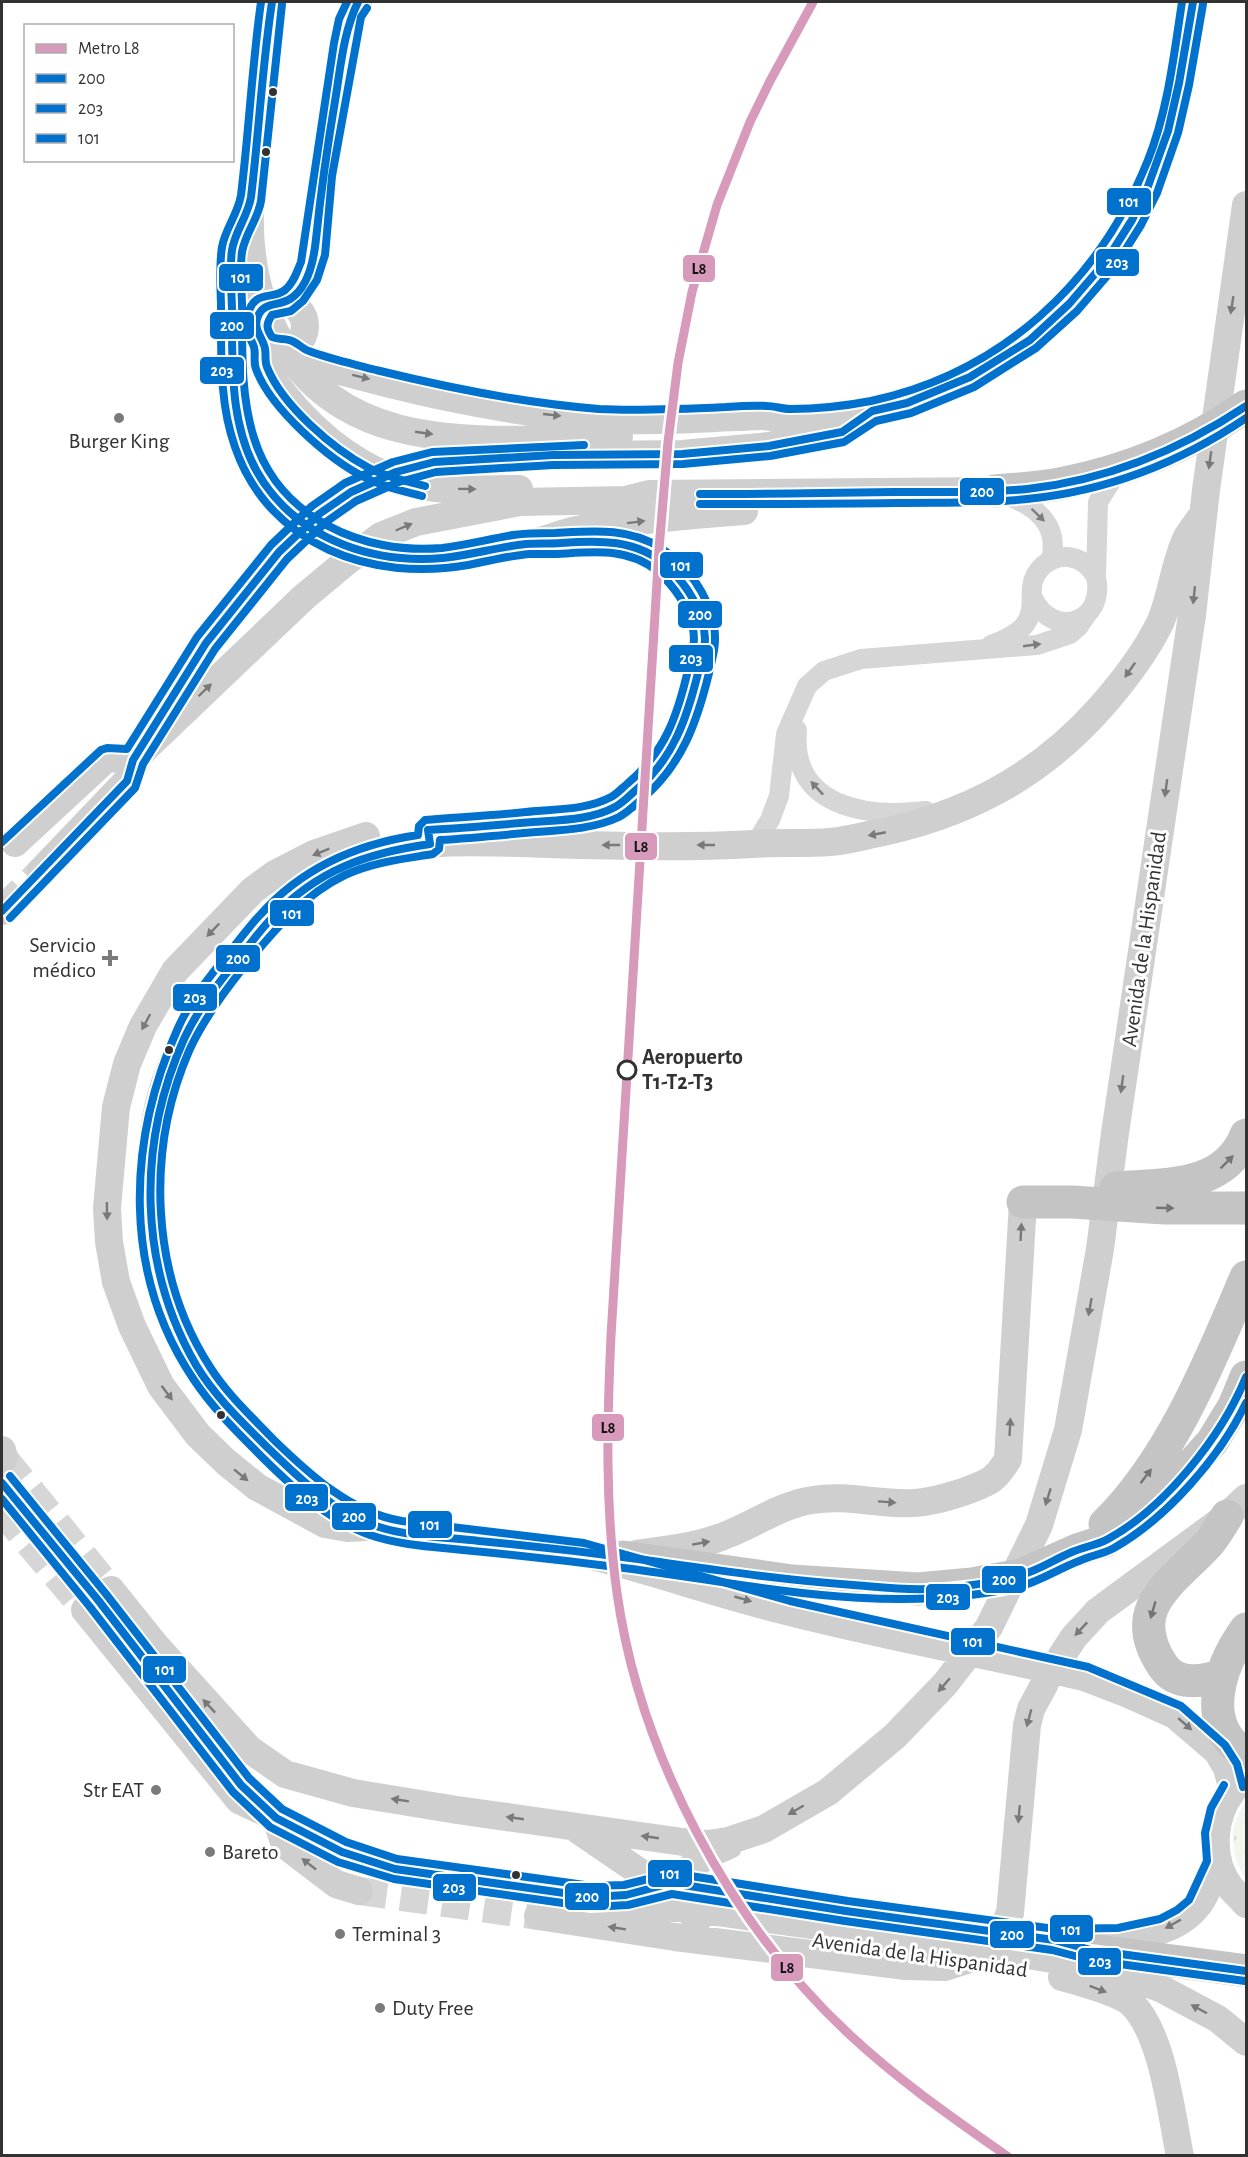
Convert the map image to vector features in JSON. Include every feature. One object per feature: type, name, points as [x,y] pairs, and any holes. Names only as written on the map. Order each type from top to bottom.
[{"type":"highway","points":[[995,491],[1058,484],[1119,469],[1174,448],[1226,420],[1246,406]]},
{"type":"highway","points":[[1072,1202],[1099,1190],[1192,1182],[1216,1173],[1228,1163],[1243,1144],[1246,1135]]},
{"type":"highway","points":[[1023,1202],[1072,1202],[1165,1208],[1246,1208]]},
{"type":"highway","points":[[1077,1550],[1124,1506],[1154,1466],[1185,1410],[1246,1277]]},
{"type":"highway","points":[[623,1557],[792,1581],[918,1589],[972,1584],[1021,1575],[1077,1550],[1105,1541],[1157,1503],[1212,1442],[1234,1406],[1246,1377]]},
{"type":"highway","points":[[1222,1676],[1205,1681],[1192,1681],[1176,1677],[1164,1669],[1150,1640],[1149,1622],[1151,1607],[1170,1580],[1209,1542],[1237,1507]]},
{"type":"highway","points":[[1246,1629],[1222,1676],[1217,1700],[1218,1716],[1228,1739],[1246,1754]]},
{"type":"highway","points":[[1054,1940],[1091,1950],[1246,1971]]},
{"type":"street","points":[[272,5],[250,206],[254,274],[273,331],[300,368],[316,385],[348,409],[371,420],[396,428],[463,438],[566,438],[654,435],[764,427],[791,420],[872,411],[908,403],[940,392],[998,361],[1030,339],[1069,304],[1106,261],[1132,220],[1158,163],[1168,131],[1193,2]]},
{"type":"street","points":[[286,302],[295,294],[308,275],[315,252],[322,175],[353,5]]},
{"type":"street","name":"Avenida de la Hispanidad","points":[[1180,2156],[1159,2055],[1142,2017],[1129,2002],[1096,1988],[1055,1975],[716,1928],[696,1920],[671,1883],[707,1855],[764,1829],[828,1792],[895,1736],[945,1684],[989,1627],[1039,1525],[1068,1430],[1100,1250],[1115,1133],[1192,615],[1204,503],[1246,205]]},
{"type":"street","points":[[250,206],[232,246],[233,397],[252,463],[264,483],[297,519],[317,534],[361,553],[385,558],[414,560],[441,558],[527,544],[549,536],[578,530],[760,510],[819,494]]},
{"type":"street","points":[[649,494],[626,488],[468,490],[434,488],[403,481],[368,468],[313,427],[285,396],[265,365],[276,348],[300,342],[305,324],[296,307],[286,302],[271,303],[264,308],[256,321],[257,334],[276,348],[301,360],[422,393],[501,408],[601,419],[651,420],[764,416],[791,420]]},
{"type":"street","points":[[434,462],[554,455],[682,454],[769,446],[842,432],[872,411]]},
{"type":"street","points":[[749,844],[770,820],[778,796],[786,734],[807,687],[824,671],[861,660],[1038,645],[1070,634],[1079,626],[1098,597],[1096,577],[1098,502],[1119,469]]},
{"type":"street","points":[[15,843],[106,758],[133,760],[304,597],[346,562],[381,536],[416,522],[520,502],[625,500],[649,494],[995,491],[1019,500],[1035,510],[1047,523],[1052,531],[1051,560]]},
{"type":"street","points":[[41,871],[127,781],[133,760],[206,643],[279,552],[319,514],[351,492]]},
{"type":"street","points":[[1023,1202],[1008,1459],[999,1475],[985,1485],[941,1500],[912,1503],[837,1498],[812,1500],[786,1508],[711,1541],[623,1557],[411,1533],[375,1526],[340,1509],[290,1470],[217,1394],[196,1364],[180,1332],[165,1296],[153,1242],[150,1170],[156,1120],[166,1079],[198,1012],[220,979],[270,920],[310,885],[338,866],[369,854],[430,844],[669,845],[834,842],[906,828],[973,805],[1026,774],[1064,745],[1101,707],[1131,670],[1161,620],[1188,536],[1204,503]]},
{"type":"street","points":[[974,650],[1002,641],[1023,627],[1031,614],[1032,587],[1035,576],[1042,566],[1051,560],[1073,557],[1091,568],[1096,577]]},
{"type":"street","points":[[1033,598],[1038,608],[1046,616],[1056,621],[1078,620],[1087,614]]},
{"type":"street","points":[[799,709],[795,747],[801,768],[815,789],[830,801],[868,812],[906,813],[973,805]]},
{"type":"street","points":[[375,1526],[348,1528],[325,1524],[257,1487],[198,1435],[161,1386],[139,1342],[116,1282],[109,1242],[107,1208],[109,1167],[116,1107],[127,1064],[143,1026],[175,971],[244,898],[275,874],[314,854],[359,837],[377,834],[430,844]]},
{"type":"street","points":[[1061,1657],[1074,1637],[1098,1611],[1237,1507]]},
{"type":"street","points":[[586,1554],[784,1611],[1084,1677],[1174,1715],[1217,1751],[1240,1784],[1221,1812],[1215,1836],[1218,1862],[1229,1886],[1246,1904]]},
{"type":"street","name":"Avenida de la Hispanidad","points":[[276,1818],[241,1785],[98,1600],[156,1646],[249,1749],[285,1774],[353,1793],[708,1844],[728,1841],[764,1829]]},
{"type":"street","points":[[538,1916],[675,1937],[906,1966],[945,1967],[973,1958],[998,1939],[1010,1913],[1029,1717],[1045,1683]]},
{"type":"street","points":[[276,1818],[285,1845],[336,1884],[359,1892]]},
{"type":"street","points":[[276,1818],[342,1852],[395,1869],[592,1897],[645,1908],[688,1908],[1099,1967],[1160,1988],[1218,2019],[1246,2042]]},
{"type":"street","points":[[572,1826],[641,1873],[671,1883],[846,1911],[1054,1940],[1119,1938],[1164,1929],[1183,1919],[1197,1907],[1218,1862]]},
{"type":"street","points":[[592,1897],[626,1894],[671,1883]]},
{"type":"green space","points":[[1246,1802],[1246,1879],[1234,1851],[1233,1830]]},
{"type":"tunnel","points":[[351,492],[396,472],[434,462]]},
{"type":"tunnel","points":[[2,910],[41,871]]},
{"type":"tunnel","points":[[4,1458],[111,1590]]},
{"type":"tunnel","points":[[2,1511],[85,1610]]},
{"type":"tunnel","points":[[359,1891],[538,1916]]},
{"type":"metro line","name":"L8","points":[[813,2],[750,122],[717,205],[692,292],[678,363],[668,442],[659,549],[611,1336],[608,1465],[610,1529],[617,1593],[629,1654],[646,1715],[669,1775],[697,1833],[730,1889],[766,1942],[806,1991],[850,2035],[907,2083],[1007,2156]]},
{"type":"transit line","name":"203","points":[[261,2],[241,195],[224,240],[220,266],[224,402],[235,447],[251,481],[272,510],[298,532],[328,550],[361,561],[396,568],[432,569],[529,554],[596,552],[634,558],[657,571],[675,590],[688,613],[694,640],[684,687],[668,733],[640,772],[615,794],[602,801],[574,808],[425,820],[419,826],[418,835],[374,845],[332,860],[277,897],[249,927],[195,997],[183,1017],[161,1071],[149,1116],[142,1161],[140,1207],[144,1252],[154,1296],[171,1339],[201,1390],[231,1426],[295,1488],[338,1520],[370,1535],[421,1546],[592,1564],[776,1590],[874,1599],[922,1599],[970,1595],[1018,1587],[1114,1548],[1153,1520],[1190,1484],[1222,1444],[1246,1403]]},
{"type":"transit line","name":"200","points":[[272,2],[251,197],[236,236],[231,266],[235,401],[245,444],[264,483],[280,503],[320,534],[367,552],[392,557],[443,558],[526,544],[603,542],[630,546],[655,557],[667,566],[688,590],[701,618],[705,643],[689,706],[677,737],[650,777],[621,803],[596,815],[575,819],[428,830],[430,844],[385,853],[344,866],[307,887],[289,901],[260,931],[203,1005],[184,1039],[169,1079],[158,1120],[152,1162],[151,1204],[154,1246],[163,1287],[177,1327],[204,1377],[240,1420],[306,1484],[346,1512],[388,1530],[772,1577],[919,1589],[975,1585],[1021,1575],[1072,1552],[1104,1541],[1129,1526],[1170,1490],[1207,1446],[1236,1400],[1246,1377]]},
{"type":"transit line","name":"203","points":[[347,2],[339,19],[334,43],[301,262],[293,280],[285,290],[259,298],[254,302],[247,316],[246,329],[254,347],[255,366],[263,384],[287,416],[302,431],[351,470],[386,486],[422,496]]},
{"type":"transit line","name":"200","points":[[358,2],[349,24],[341,59],[312,264],[306,280],[296,294],[290,299],[262,309],[256,326],[265,348],[266,364],[274,381],[296,411],[310,425],[340,450],[369,468],[425,486]]},
{"type":"transit line","name":"101","points":[[367,8],[361,17],[332,176],[325,255],[317,280],[303,301],[291,311],[272,315],[268,326],[272,337],[287,339],[306,350],[325,356],[459,389],[514,399],[599,409],[662,410],[757,406],[790,409],[830,407],[871,401],[918,388],[962,369],[1003,345],[1040,316],[1073,283],[1102,246],[1127,205],[1148,160],[1161,122],[1182,2]]},
{"type":"transit line","name":"200","points":[[2,911],[127,781],[133,760],[206,643],[279,552],[319,514],[351,492],[396,472],[434,462],[553,455],[682,454],[769,446],[842,432],[872,411],[907,403],[970,377],[1030,340],[1069,304],[1106,261],[1132,220],[1147,189],[1168,131],[1193,2]]},
{"type":"transit line","name":"101","points":[[282,4],[261,201],[244,245],[241,269],[245,394],[254,438],[266,466],[283,490],[304,510],[328,526],[354,537],[383,545],[412,549],[442,548],[518,534],[596,531],[623,533],[648,541],[670,555],[695,581],[711,614],[715,644],[699,709],[686,742],[657,785],[625,813],[609,821],[578,828],[440,840],[439,849],[433,854],[377,864],[345,875],[302,904],[244,967],[207,1018],[189,1051],[175,1089],[166,1129],[161,1170],[161,1211],[166,1252],[175,1292],[190,1331],[210,1367],[224,1386],[273,1439],[316,1478],[365,1510],[402,1521],[584,1543],[790,1601],[1088,1667],[1181,1706],[1225,1745],[1237,1764],[1243,1787]]},
{"type":"transit line","name":"203","points":[[10,918],[135,788],[143,764],[215,649],[287,559],[326,522],[356,501],[399,482],[436,472],[553,465],[683,464],[770,456],[844,442],[876,421],[911,413],[974,387],[1036,348],[1077,311],[1114,268],[1141,225],[1157,193],[1178,133],[1203,4]]},
{"type":"transit line","name":"200","points":[[700,494],[978,492],[1057,485],[1142,461],[1195,436],[1246,406]]},
{"type":"transit line","name":"203","points":[[700,504],[978,502],[1010,501],[1056,495],[1142,472],[1195,448],[1246,418]]},
{"type":"transit line","name":"101","points":[[2,842],[101,750],[127,749],[197,637],[271,545],[312,506],[345,483],[393,462],[432,452],[584,445]]},
{"type":"transit line","name":"101","points":[[10,1476],[106,1594],[249,1778],[282,1809],[346,1842],[397,1859],[592,1886],[624,1885],[672,1873],[848,1901],[1055,1929],[1118,1928],[1160,1919],[1189,1900],[1207,1861],[1205,1833],[1211,1808],[1224,1785]]},
{"type":"transit line","name":"200","points":[[2,1483],[98,1600],[241,1785],[276,1818],[342,1852],[395,1869],[592,1897],[626,1895],[671,1883],[846,1911],[1054,1940],[1091,1950],[1246,1971]]},
{"type":"transit line","name":"203","points":[[2,1499],[90,1607],[233,1792],[270,1827],[338,1862],[394,1879],[591,1907],[628,1905],[672,1894],[1052,1950],[1090,1960],[1245,1981]]},
{"type":"place","name":"Burger King","points":[[119,418]]},
{"type":"place","name":"Servicio médico","points":[[110,958]]},
{"type":"place","name":"Aeropuerto T1-T2-T3","points":[[627,1070]]},
{"type":"place","name":"Str EAT","points":[[156,1790]]},
{"type":"place","name":"Bareto","points":[[210,1852]]},
{"type":"place","name":"Terminal 3","points":[[340,1934]]},
{"type":"place","name":"Duty Free","points":[[380,2008]]}]
